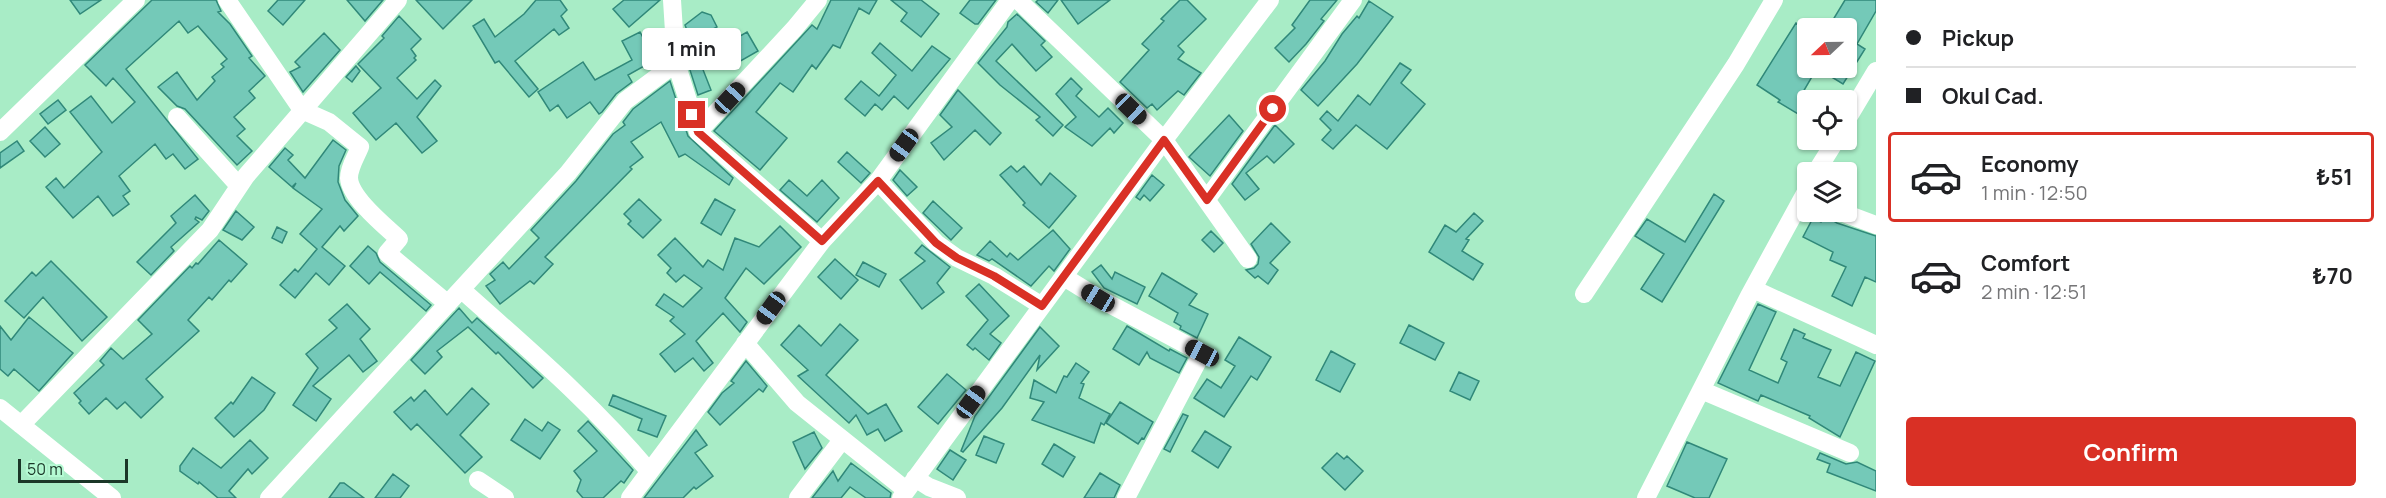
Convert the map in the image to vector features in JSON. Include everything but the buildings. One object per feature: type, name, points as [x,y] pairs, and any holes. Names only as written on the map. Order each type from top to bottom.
[{"type":"street","points":[[0,132],[136,0]]},
{"type":"street","points":[[227,0],[302,110],[329,122],[360,147],[349,181],[356,194],[399,239],[387,253],[448,304]]},
{"type":"street","points":[[21,425],[210,230],[239,186],[398,0]]},
{"type":"street","points":[[672,0],[676,63],[698,132],[822,241]]},
{"type":"street","points":[[698,132],[818,0]]},
{"type":"street","points":[[630,498],[822,241],[878,181],[1010,0]]},
{"type":"street","points":[[1018,0],[1164,140],[1248,259]]},
{"type":"street","points":[[907,489],[1270,0]]},
{"type":"street","points":[[1207,200],[1353,0]]},
{"type":"street","points":[[1584,294],[1736,64],[1774,0]]},
{"type":"street","points":[[269,498],[462,290],[567,173],[625,102],[676,63]]},
{"type":"street","points":[[1857,103],[1876,71]]},
{"type":"street","points":[[177,117],[239,186]]},
{"type":"street","points":[[878,181],[936,243],[957,258],[994,276],[1042,306]]},
{"type":"street","points":[[1646,498],[1753,289],[1797,210]]},
{"type":"street","points":[[1857,218],[1876,225]]},
{"type":"street","points":[[1064,277],[1098,298],[1202,353],[1126,498]]},
{"type":"street","points":[[1753,289],[1876,345]]},
{"type":"street","points":[[462,290],[572,387],[650,471]]},
{"type":"street","points":[[745,343],[797,403],[907,489],[929,487],[957,498]]},
{"type":"street","points":[[1701,390],[1850,453]]},
{"type":"street","points":[[0,408],[112,498]]},
{"type":"street","points":[[798,498],[842,440]]},
{"type":"street","points":[[478,480],[505,498]]},
{"type":"route","points":[[692,115],[698,132],[822,241],[878,181],[936,243],[957,258],[994,276],[1042,306],[1164,140],[1207,200],[1273,109]]}]
